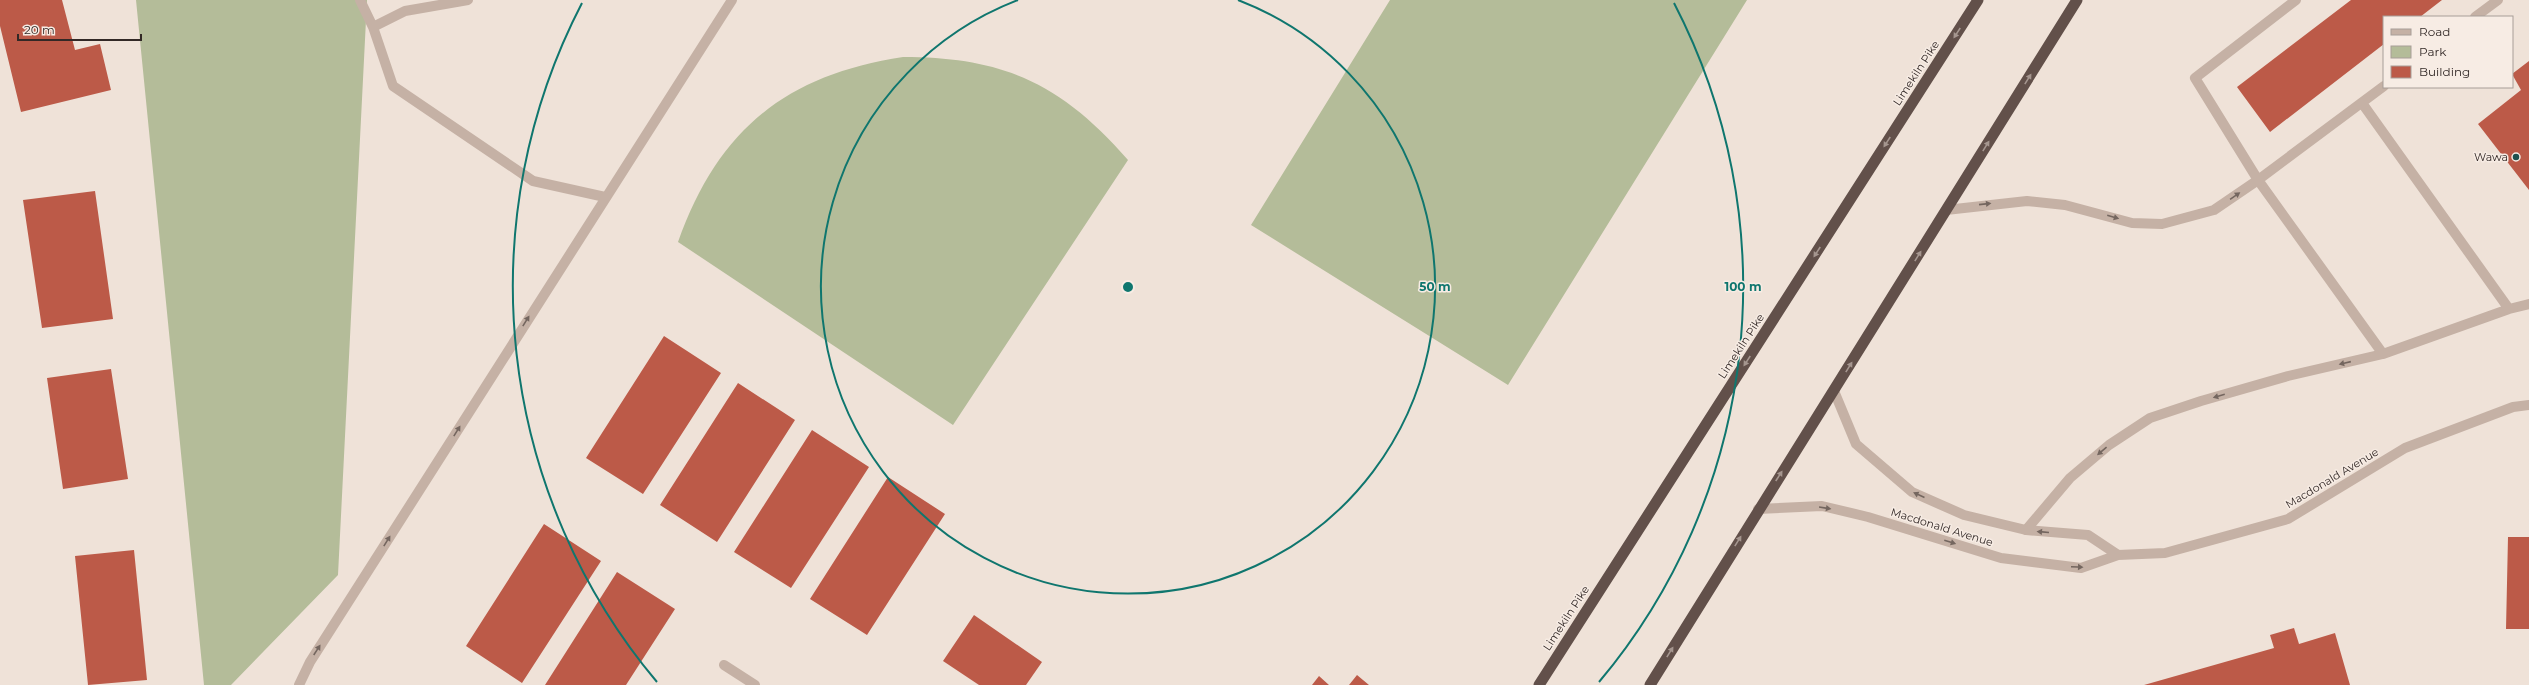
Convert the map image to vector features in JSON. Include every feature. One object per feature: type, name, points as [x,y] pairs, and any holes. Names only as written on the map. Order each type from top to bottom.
[{"type":"highway","name":"Limekiln Pike","points":[[1539,685],[1978,0]]},
{"type":"highway","points":[[1650,685],[1758,509],[1834,391],[2077,0]]},
{"type":"street","points":[[360,0],[373,27],[393,86],[533,181],[605,197]]},
{"type":"street","points":[[373,27],[405,11],[468,0]]},
{"type":"street","points":[[299,685],[310,662],[732,0]]},
{"type":"street","points":[[2296,0],[2195,78],[2258,180],[2383,354]]},
{"type":"street","points":[[2476,16],[2498,0]]},
{"type":"street","points":[[1946,210],[2027,201],[2065,205],[2132,223],[2162,224],[2214,210],[2258,180],[2383,87]]},
{"type":"street","points":[[2362,103],[2509,309]]},
{"type":"street","points":[[2026,530],[2070,478],[2109,445],[2150,418],[2288,376],[2383,354],[2509,309],[2529,304]]},
{"type":"street","name":"Macdonald Avenue","points":[[1834,391],[1856,444],[1912,492],[1964,515],[2026,530],[2088,535],[2118,555]]},
{"type":"street","name":"Macdonald Avenue","points":[[1758,509],[1822,506],[1868,517],[2001,558],[2081,568],[2118,555],[2165,552],[2288,519],[2405,448],[2513,407],[2529,404]]},
{"type":"street","points":[[724,665],[755,685]]},
{"type":"green space","points":[[136,0],[367,0],[338,575],[231,685],[204,685]]},
{"type":"green space","points":[[1390,0],[1747,0],[1508,385],[1251,225]]},
{"type":"green space","points":[[903,57],[939,58],[971,62],[1001,70],[1029,80],[1054,94],[1079,112],[1104,134],[1128,160],[953,425],[678,242],[694,203],[713,168],[736,139],[761,114],[790,94],[824,78],[861,66]]},
{"type":"building","points":[[0,0],[62,0],[75,50],[100,44],[111,90],[21,112],[0,26]]},
{"type":"building","points":[[2351,0],[2442,0],[2421,16],[2383,16],[2383,45],[2270,132],[2237,87]]},
{"type":"building","name":"Wawa","points":[[2529,61],[2529,190],[2478,124],[2521,90],[2513,73]]},
{"type":"building","points":[[95,191],[113,319],[42,328],[23,200]]},
{"type":"building","points":[[664,336],[721,373],[643,494],[586,458]]},
{"type":"building","points":[[111,369],[128,479],[63,489],[47,378]]},
{"type":"building","points":[[738,383],[795,420],[717,542],[660,505]]},
{"type":"building","points":[[812,430],[869,467],[791,588],[734,552]]},
{"type":"building","points":[[888,477],[945,514],[867,635],[810,599]]},
{"type":"building","points":[[544,524],[601,561],[522,683],[466,646]]},
{"type":"building","points":[[2508,537],[2529,537],[2529,629],[2506,629]]},
{"type":"building","points":[[134,550],[147,680],[88,685],[75,556]]},
{"type":"building","points":[[617,572],[675,609],[626,685],[545,685]]},
{"type":"building","points":[[974,615],[1042,662],[1026,685],[979,685],[943,661]]},
{"type":"building","points":[[2294,628],[2299,644],[2335,633],[2350,685],[2144,685],[2274,648],[2270,635]]},
{"type":"building","points":[[1357,675],[1369,685],[1349,685]]},
{"type":"building","points":[[1319,676],[1329,685],[1312,685]]},
{"type":"place","name":"Wawa","points":[[2516,157]]}]
